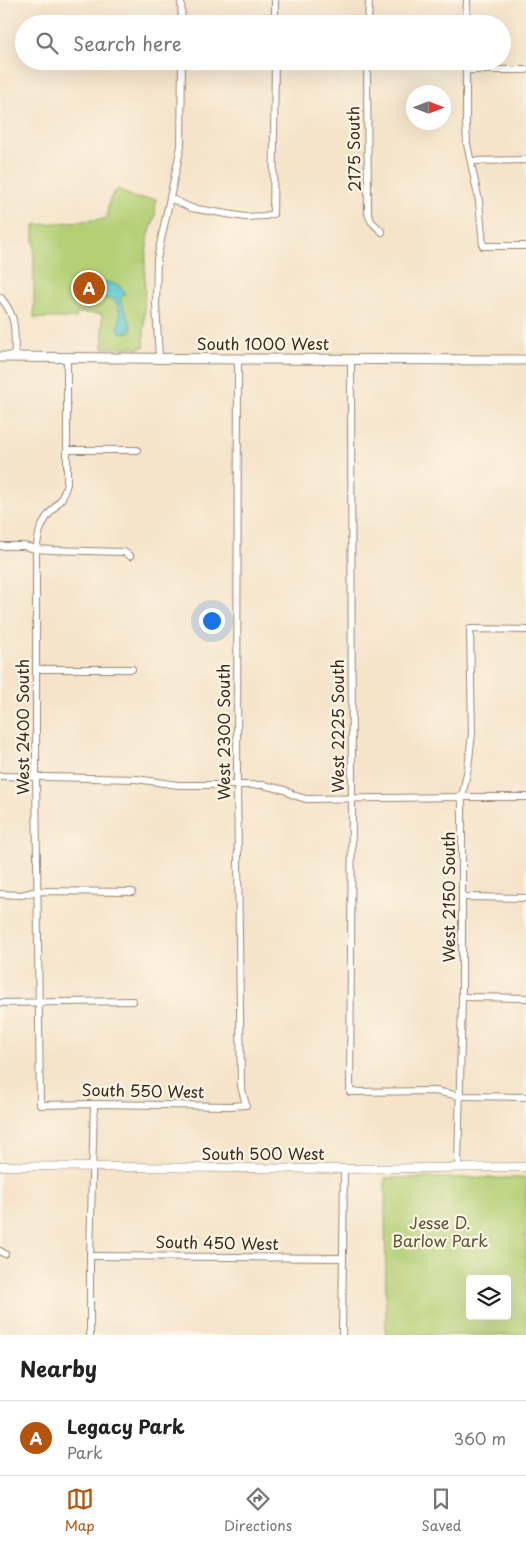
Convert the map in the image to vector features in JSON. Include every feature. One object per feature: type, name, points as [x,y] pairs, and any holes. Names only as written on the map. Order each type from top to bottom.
[{"type":"main road","name":"South 1000 West","points":[[0,357],[526,360]]},
{"type":"street","points":[[182,0],[182,15]]},
{"type":"street","points":[[274,0],[275,15]]},
{"type":"street","points":[[368,15],[369,0]]},
{"type":"street","points":[[466,15],[467,0]]},
{"type":"street","points":[[159,358],[156,305],[157,259],[181,146],[182,70]]},
{"type":"street","points":[[170,198],[191,208],[245,216],[273,214],[275,70]]},
{"type":"street","name":"2175 South","points":[[367,70],[368,213],[371,221],[382,232]]},
{"type":"street","points":[[526,70],[466,70],[467,144],[479,201],[483,246],[526,246]]},
{"type":"street","points":[[471,161],[526,160]]},
{"type":"street","points":[[0,297],[9,307],[14,321],[15,357]]},
{"type":"street","name":"West 2400 South","points":[[40,1105],[36,776],[36,549],[40,530],[46,518],[62,498],[67,484],[67,357]]},
{"type":"street","name":"West 2300 South","points":[[238,359],[238,785],[241,1086],[246,1105]]},
{"type":"street","name":"West 2225 South","points":[[351,360],[352,798],[350,1092],[435,1092],[460,1096]]},
{"type":"street","points":[[68,450],[137,450]]},
{"type":"street","points":[[0,546],[124,552],[130,556]]},
{"type":"street","name":"West 2150 South","points":[[458,1167],[462,997],[462,797],[472,733],[470,629],[526,630]]},
{"type":"street","points":[[36,670],[132,669]]},
{"type":"street","points":[[0,776],[136,779],[178,785],[272,786],[306,799],[526,797]]},
{"type":"street","points":[[0,894],[22,895],[38,891],[132,892]]},
{"type":"street","points":[[463,897],[526,898]]},
{"type":"street","points":[[462,997],[526,998]]},
{"type":"street","points":[[0,1003],[133,1001]]},
{"type":"street","points":[[460,1096],[526,1097]]},
{"type":"street","points":[[90,1335],[94,1104]]},
{"type":"street","name":"South 550 West","points":[[40,1105],[246,1105]]},
{"type":"street","name":"South 500 West","points":[[0,1166],[526,1167]]},
{"type":"street","points":[[342,1335],[344,1168]]},
{"type":"street","name":"South 450 West","points":[[90,1256],[343,1258]]},
{"type":"green space","points":[[118,189],[134,198],[156,199],[155,216],[148,238],[145,262],[144,347],[103,348],[102,314],[77,313],[76,318],[34,318],[34,225],[106,219],[110,198]]},
{"type":"green space","name":"Jesse D. Barlow Park","points":[[385,1178],[526,1178],[526,1335],[386,1335]]},
{"type":"water","points":[[94,282],[116,284],[123,290],[125,294],[120,299],[132,328],[130,332],[121,333],[118,329],[119,309],[113,299],[95,298],[90,295],[90,286]]},
{"type":"place","name":"Legacy Park","points":[[89,288]]}]
